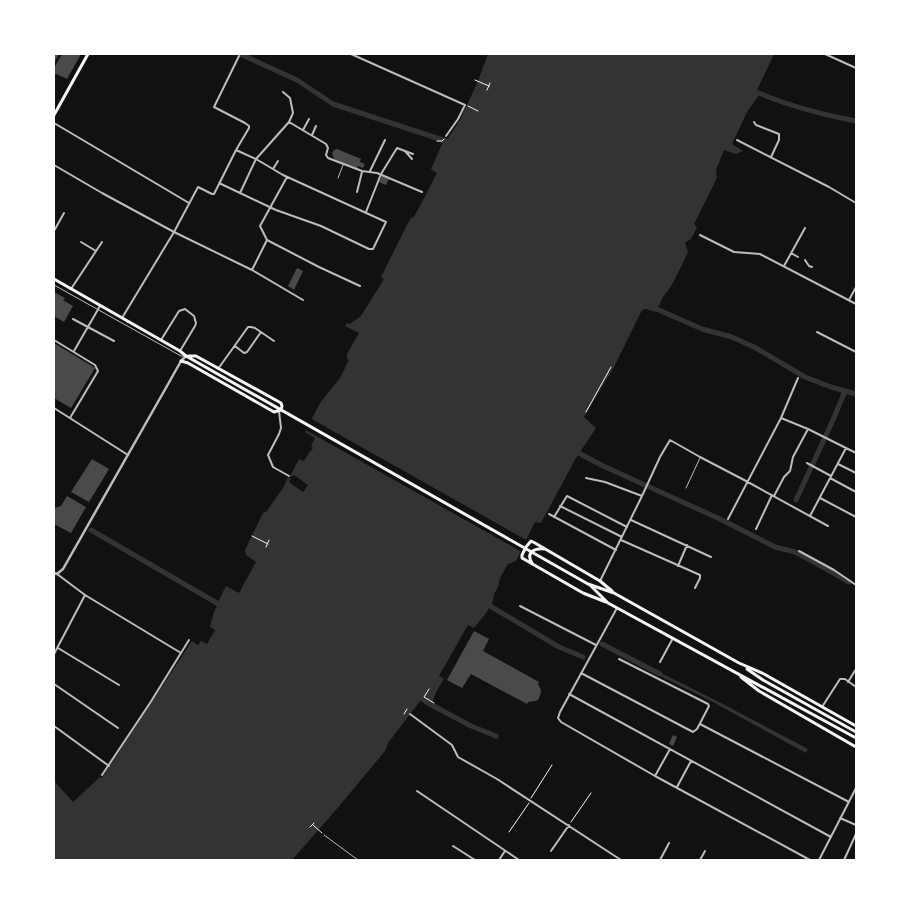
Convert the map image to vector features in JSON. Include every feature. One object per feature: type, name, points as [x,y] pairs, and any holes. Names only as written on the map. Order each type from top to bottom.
[{"type":"main road","points":[[54,115],[88,54]]},
{"type":"main road","points":[[54,279],[99,308],[122,318],[161,340],[186,356],[588,584],[614,593],[739,663],[764,674],[856,726]]},
{"type":"main road","points":[[181,362],[188,363],[274,412],[279,411],[282,408],[281,403],[196,356],[186,356]]},
{"type":"main road","points":[[614,593],[600,581],[546,549],[531,542],[526,547],[522,555],[522,558],[583,592],[608,603],[856,738]]},
{"type":"main road","points":[[535,565],[530,560],[531,553],[538,548],[546,549]]},
{"type":"main road","points":[[588,584],[608,603]]},
{"type":"main road","points":[[739,663],[763,680],[856,732]]},
{"type":"main road","points":[[734,672],[759,691],[856,747]]},
{"type":"street","points":[[351,54],[465,104],[458,119],[446,136]]},
{"type":"street","points":[[825,54],[856,68]]},
{"type":"street","points":[[122,318],[174,232],[198,187],[212,194],[214,193],[249,126],[215,108],[214,106],[239,56]]},
{"type":"street","points":[[240,193],[256,159],[289,122],[293,115],[290,98],[283,92]]},
{"type":"street","points":[[303,130],[309,119]]},
{"type":"street","points":[[289,122],[326,144],[328,148],[326,155],[328,158],[362,171],[370,171],[381,174],[422,192]]},
{"type":"street","points":[[754,122],[756,125],[779,134],[779,140],[771,158]]},
{"type":"street","points":[[54,124],[189,203]]},
{"type":"street","points":[[312,135],[316,126]]},
{"type":"street","points":[[370,171],[385,140]]},
{"type":"street","points":[[737,140],[856,203]]},
{"type":"street","points":[[366,212],[381,174],[397,148],[413,154]]},
{"type":"street","points":[[219,183],[270,207],[321,226],[371,250],[386,222],[287,177],[256,159],[236,150]]},
{"type":"street","points":[[403,150],[412,159]]},
{"type":"street","points":[[273,170],[278,161]]},
{"type":"street","points":[[54,165],[102,194],[174,232],[252,270],[303,300]]},
{"type":"street","points":[[357,192],[362,171]]},
{"type":"street","points":[[287,177],[260,227],[267,240],[360,286]]},
{"type":"street","points":[[54,229],[64,213]]},
{"type":"street","points":[[784,266],[805,228]]},
{"type":"street","points":[[700,235],[734,252],[746,254],[757,253],[856,304]]},
{"type":"street","points":[[252,270],[267,240]]},
{"type":"street","points":[[81,242],[96,251]]},
{"type":"street","points":[[71,289],[102,242]]},
{"type":"street","points":[[791,252],[798,257]]},
{"type":"street","points":[[805,260],[809,266],[812,267]]},
{"type":"street","points":[[849,300],[856,287]]},
{"type":"street","points":[[74,352],[99,308]]},
{"type":"street","points":[[161,340],[179,310],[185,309],[194,316],[196,323],[180,351]]},
{"type":"street","points":[[73,319],[114,341]]},
{"type":"street","points":[[218,369],[248,327],[252,327],[274,341]]},
{"type":"street","points":[[235,346],[244,353],[247,352],[261,332]]},
{"type":"street","points":[[817,332],[856,352]]},
{"type":"street","points":[[54,340],[95,365],[98,371],[70,418]]},
{"type":"street","points":[[181,653],[85,595],[55,573],[63,568],[181,362],[186,356]]},
{"type":"street","points":[[728,519],[781,418],[798,378]]},
{"type":"street","points":[[54,408],[128,455]]},
{"type":"street","points":[[279,411],[281,428],[268,456],[273,466],[289,476]]},
{"type":"street","points":[[781,418],[808,429],[856,453]]},
{"type":"street","points":[[756,529],[784,477],[790,471],[794,457],[808,429]]},
{"type":"street","points":[[600,581],[631,520],[660,457],[670,440],[700,458],[748,482],[828,526]]},
{"type":"street","points":[[810,516],[846,448]]},
{"type":"street","points":[[807,463],[856,492]]},
{"type":"street","points":[[838,464],[856,473]]},
{"type":"street","points":[[586,478],[605,482],[642,496]]},
{"type":"street","points":[[554,517],[564,499],[568,496],[627,527]]},
{"type":"street","points":[[820,498],[856,517]]},
{"type":"street","points":[[560,506],[621,539],[700,575],[695,588]]},
{"type":"street","points":[[549,514],[616,550]]},
{"type":"street","points":[[631,520],[711,556]]},
{"type":"street","points":[[678,566],[687,545]]},
{"type":"street","points":[[799,551],[834,570],[856,585]]},
{"type":"street","points":[[54,654],[85,595]]},
{"type":"street","points":[[520,606],[596,645]]},
{"type":"street","points":[[617,608],[569,694],[558,718],[564,725],[810,860]]},
{"type":"street","points":[[660,662],[673,638]]},
{"type":"street","points":[[102,775],[189,640]]},
{"type":"street","points":[[58,648],[119,686]]},
{"type":"street","points":[[581,673],[692,732],[696,730],[708,704],[619,659]]},
{"type":"street","points":[[848,682],[856,669]]},
{"type":"street","points":[[822,707],[840,679],[843,679],[856,687]]},
{"type":"street","points":[[54,684],[118,728]]},
{"type":"street","points":[[569,694],[831,837]]},
{"type":"street","points":[[410,714],[452,745],[458,757],[497,779],[621,860]]},
{"type":"street","points":[[700,724],[849,802]]},
{"type":"street","points":[[54,726],[109,766]]},
{"type":"street","points":[[655,776],[670,749]]},
{"type":"street","points":[[677,787],[691,761]]},
{"type":"street","points":[[819,860],[856,788]]},
{"type":"street","points":[[417,791],[519,860]]},
{"type":"street","points":[[840,818],[856,824]]},
{"type":"street","points":[[551,851],[568,825]]},
{"type":"street","points":[[844,860],[856,834]]},
{"type":"street","points":[[660,860],[669,843]]},
{"type":"street","points":[[453,846],[475,860]]},
{"type":"street","points":[[499,860],[505,851]]},
{"type":"street","points":[[700,860],[705,851]]},
{"type":"lane","points":[[338,178],[343,164]]},
{"type":"lane","points":[[54,285],[99,308],[181,356],[186,356]]},
{"type":"lane","points":[[686,488],[700,458]]},
{"type":"lane","points":[[324,835],[358,860]]},
{"type":"path","points":[[475,80],[489,86]]},
{"type":"path","points":[[487,90],[490,83]]},
{"type":"path","points":[[465,104],[478,111]]},
{"type":"path","points":[[437,141],[442,141],[446,136]]},
{"type":"path","points":[[586,412],[611,367]]},
{"type":"path","points":[[252,536],[268,544]]},
{"type":"path","points":[[266,547],[269,540]]},
{"type":"path","points":[[429,689],[424,697],[434,703]]},
{"type":"path","points":[[404,714],[407,709]]},
{"type":"path","points":[[509,832],[552,765]]},
{"type":"path","points":[[568,825],[591,793]]},
{"type":"path","points":[[310,827],[314,823]]},
{"type":"path","points":[[312,825],[324,835]]},
{"type":"shaded area","points":[[488,54],[774,54],[757,90],[759,95],[747,112],[732,144],[743,151],[736,154],[724,150],[716,170],[717,178],[694,224],[697,227],[691,239],[685,243],[688,252],[678,273],[663,297],[656,312],[646,309],[642,310],[614,367],[584,417],[596,428],[576,458],[541,523],[535,522],[516,561],[508,564],[500,578],[493,601],[486,613],[474,628],[468,625],[439,676],[444,679],[436,692],[431,706],[420,701],[388,743],[385,751],[292,860],[54,860],[54,781],[73,802],[100,777],[102,778],[192,641],[198,645],[201,641],[207,644],[215,630],[210,627],[216,606],[226,586],[239,593],[256,562],[246,555],[245,550],[263,513],[266,512],[283,488],[288,477],[291,479],[289,482],[302,491],[307,485],[293,475],[292,477],[290,476],[299,459],[304,461],[313,448],[311,446],[315,438],[305,432],[320,403],[340,378],[349,360],[347,358],[347,354],[359,333],[345,326],[347,323],[350,324],[361,316],[384,279],[381,277],[407,225],[411,218],[414,217],[437,173],[431,169],[442,144],[447,140],[461,118],[478,81]]},
{"type":"shaded area","points":[[655,670],[808,749],[806,753],[711,701],[654,673]]},
{"type":"pier","points":[[310,418],[528,541],[522,552],[304,429]]},
{"type":"pier","points":[[294,475],[308,485],[303,492],[289,482],[291,479],[288,477],[292,477]],"holes":[[[294,478],[305,485],[302,489],[291,481]]]},
{"type":"building","points":[[54,54],[59,54],[54,63]]},
{"type":"building","points":[[62,54],[81,54],[67,79],[54,73],[54,68]]},
{"type":"building","points":[[337,149],[361,159],[360,162],[365,164],[363,168],[358,166],[357,169],[334,159],[332,153]]},
{"type":"building","points":[[382,176],[389,179],[386,185],[379,182]]},
{"type":"building","points":[[297,268],[303,271],[294,290],[288,286]]},
{"type":"building","points":[[54,292],[65,298],[63,300],[73,306],[64,322],[54,316]]},
{"type":"building","points":[[54,343],[95,368],[71,408],[54,398]]},
{"type":"building","points":[[92,459],[109,469],[89,502],[71,492]]},
{"type":"building","points":[[67,496],[86,507],[71,533],[54,524],[54,508],[61,506]]},
{"type":"building","points":[[474,631],[489,639],[483,651],[539,682],[538,684],[541,693],[538,700],[528,702],[527,704],[471,674],[462,688],[447,680]]},
{"type":"building","points":[[673,735],[677,737],[673,746],[669,744]]},
{"type":"waterway","points":[[240,54],[297,80],[333,104],[452,143]]},
{"type":"waterway","points":[[754,91],[804,109],[856,121]]},
{"type":"waterway","points":[[652,307],[702,329],[732,337],[756,348],[805,377],[831,387],[856,394]]},
{"type":"waterway","points":[[796,500],[845,391]]},
{"type":"waterway","points":[[573,450],[603,466],[720,519],[775,547],[795,552],[849,582]]},
{"type":"waterway","points":[[91,530],[222,606]]},
{"type":"waterway","points":[[485,603],[559,647],[583,657]]},
{"type":"waterway","points":[[602,644],[660,674]]},
{"type":"waterway","points":[[426,702],[471,726],[496,736]]}]
